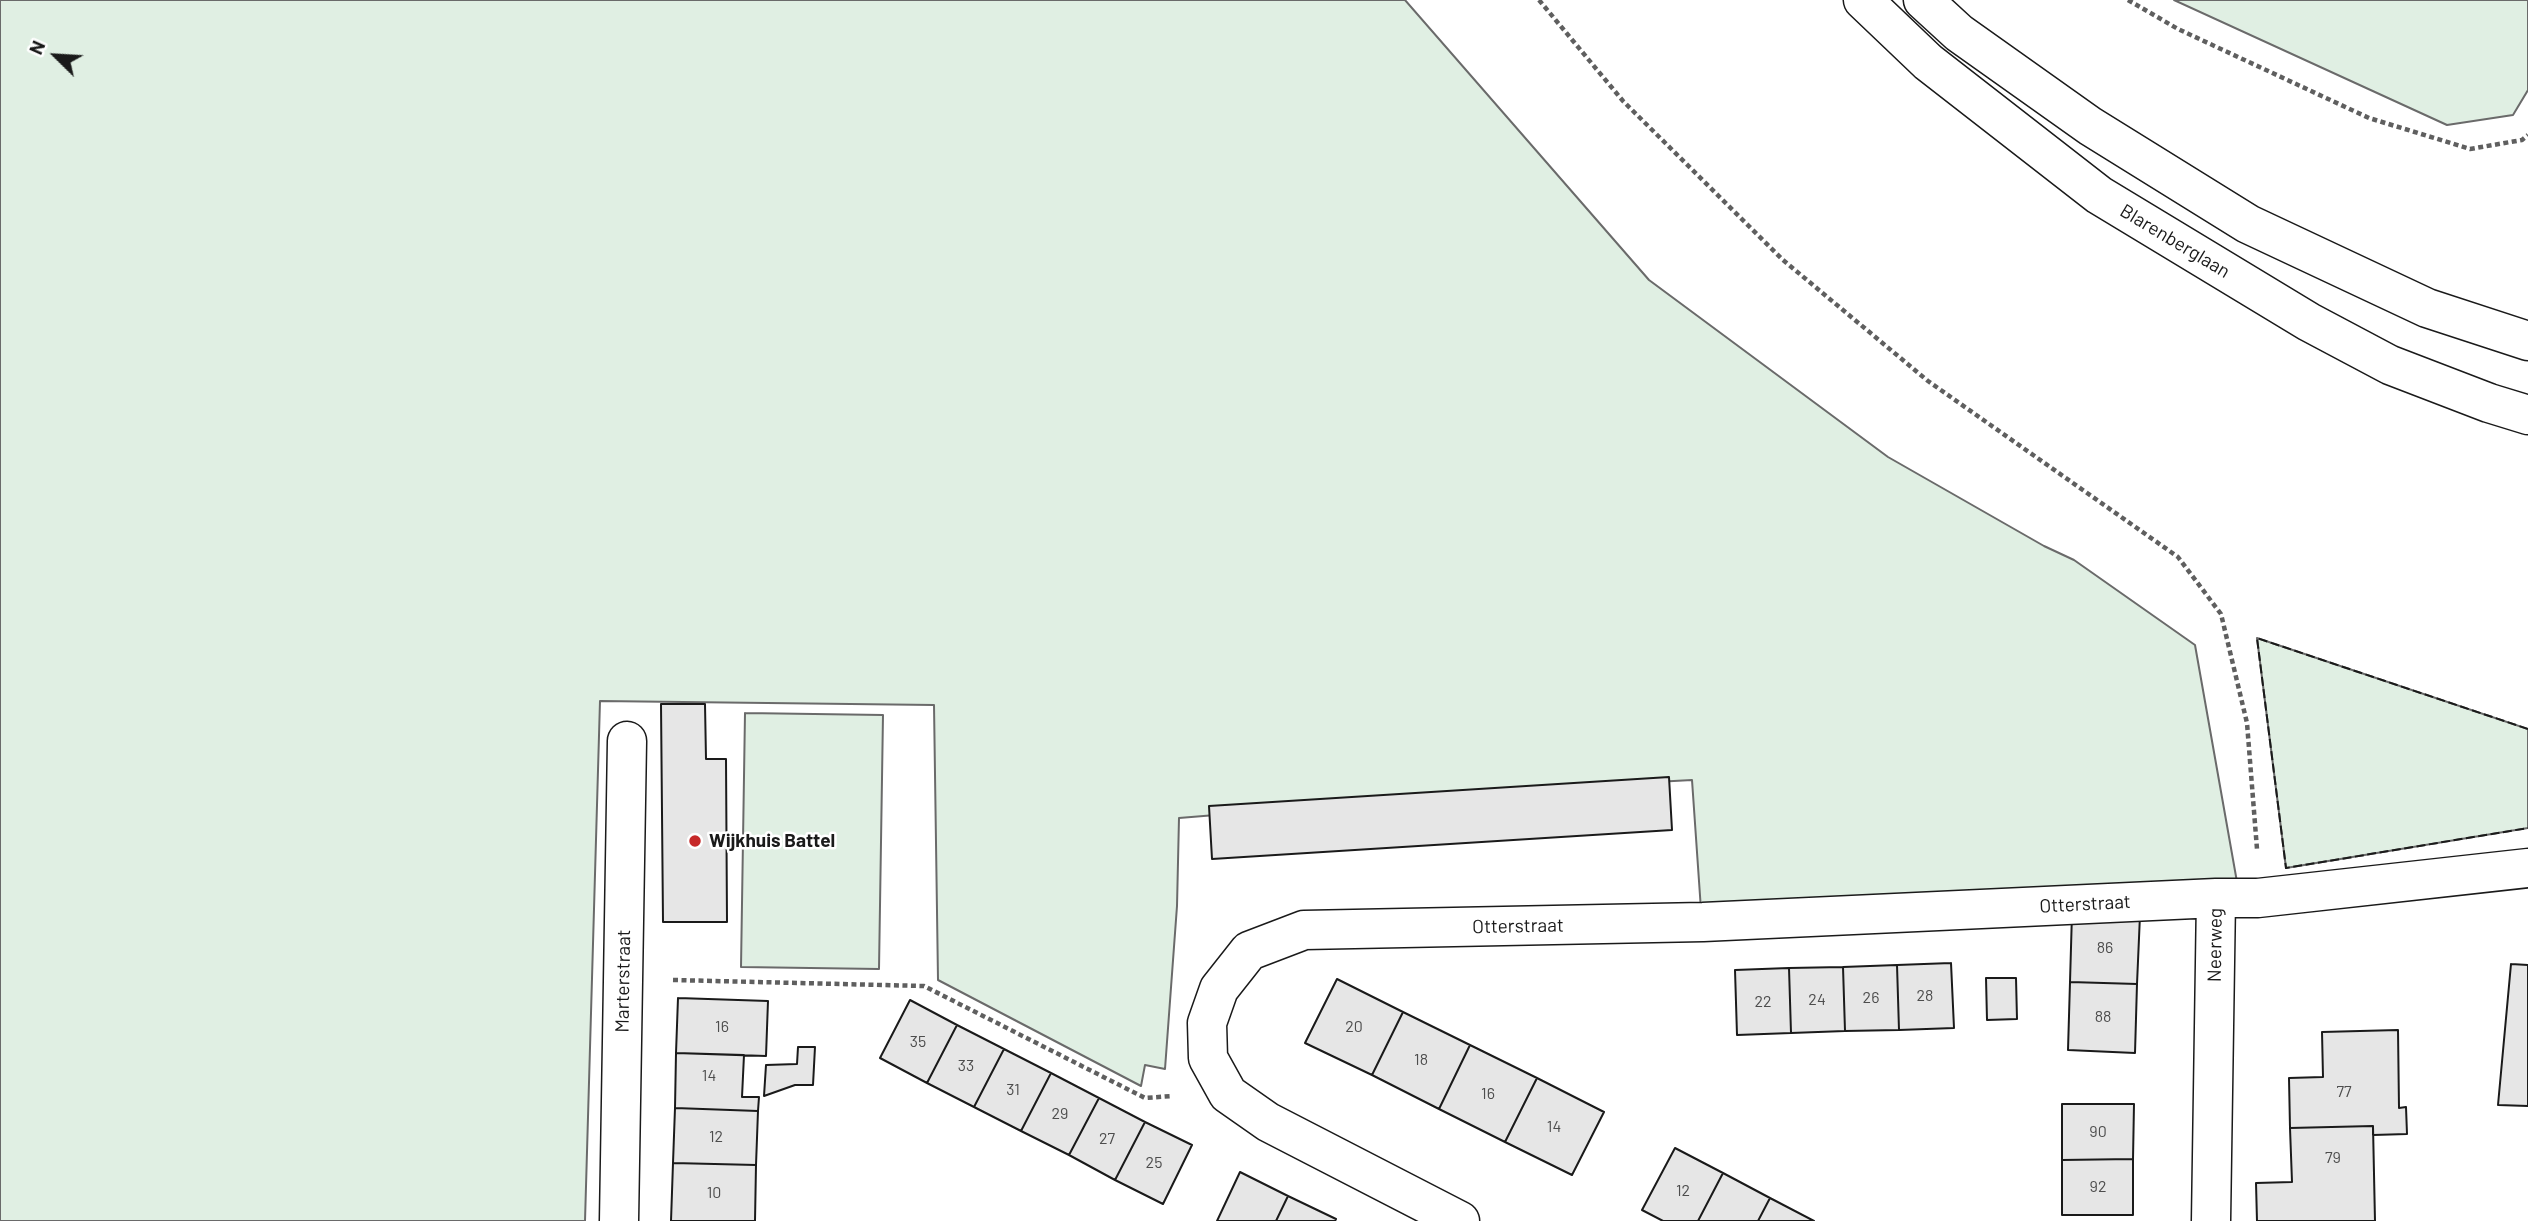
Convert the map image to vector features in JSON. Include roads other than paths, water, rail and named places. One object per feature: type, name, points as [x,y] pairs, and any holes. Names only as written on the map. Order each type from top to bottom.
[{"type":"street","name":"Blarenberglaan","points":[[1863,0],[1928,62],[2099,195],[2309,322],[2390,365],[2528,415]]},
{"type":"street","points":[[1923,0],[1959,33],[2090,126],[2248,224],[2427,308],[2528,341]]},
{"type":"street","name":"Marterstraat","points":[[619,1221],[628,741]]},
{"type":"street","name":"Neerweg","points":[[2211,1221],[2216,898],[2258,898],[2528,868]]},
{"type":"street","name":"Otterstraat","points":[[1460,1221],[1268,1122],[1228,1094],[1208,1058],[1207,1023],[1219,989],[1249,951],[1304,930],[1703,922],[2216,898]]},
{"type":"place","name":"Wijkhuis Battel","points":[[695,841]]}]
